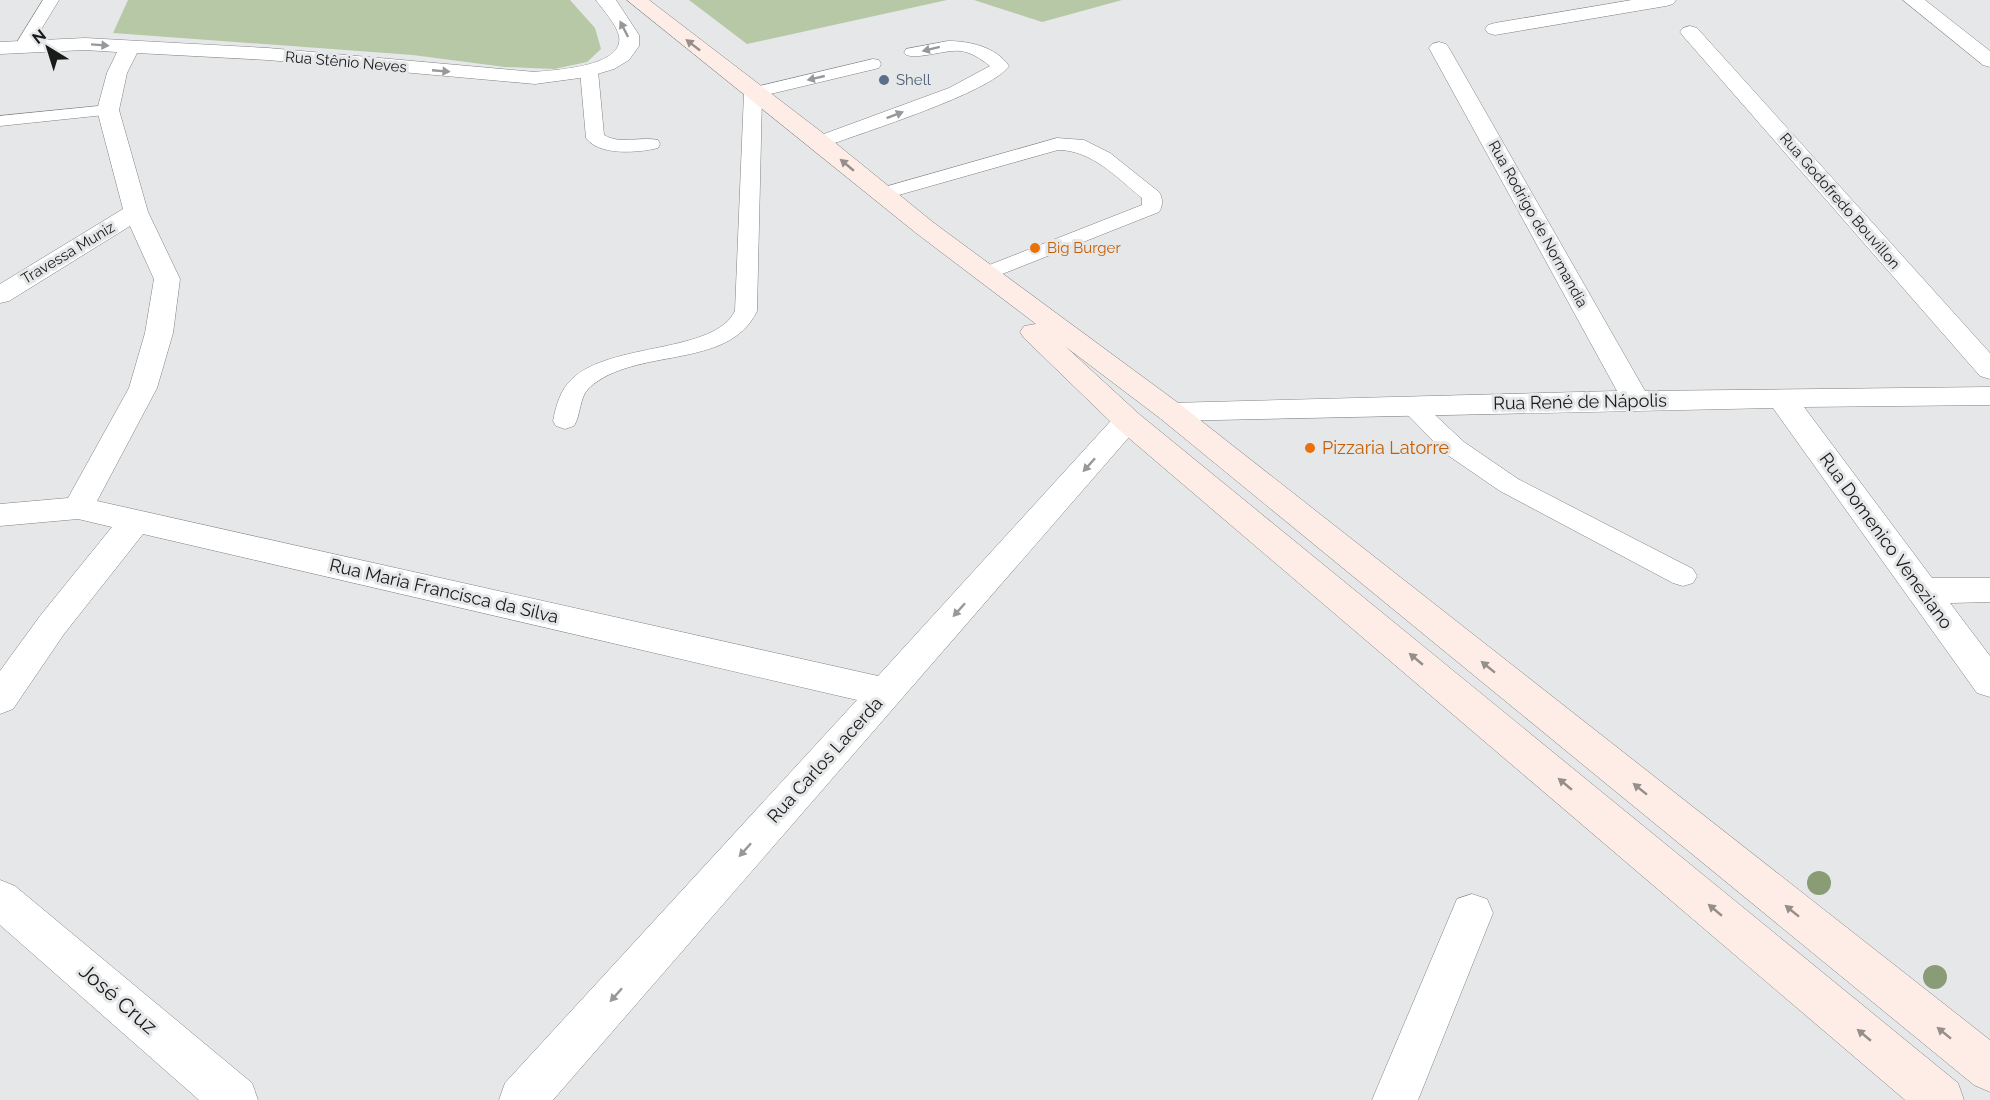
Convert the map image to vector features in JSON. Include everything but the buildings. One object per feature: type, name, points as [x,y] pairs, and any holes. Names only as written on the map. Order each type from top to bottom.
[{"type":"main road","points":[[637,0],[753,93],[820,142],[925,228],[1171,412],[1990,1069]]},
{"type":"main road","points":[[925,228],[1128,421],[1941,1100]]},
{"type":"street","name":"Rua Stênio Neves","points":[[0,48],[85,44],[268,54],[535,78],[589,71],[607,65],[622,56],[629,46],[629,35],[606,0]]},
{"type":"street","points":[[1495,29],[1666,0]]},
{"type":"street","points":[[1913,0],[1990,61]]},
{"type":"street","name":"Rua Godofredo Bouvillon","points":[[1690,32],[1990,370]]},
{"type":"street","points":[[78,508],[143,388],[159,333],[167,279],[136,212],[108,110],[117,73],[130,47]]},
{"type":"street","name":"Rua Rodrigo de Normandia","points":[[1439,48],[1636,400]]},
{"type":"street","name":"Travessa Muniz","points":[[0,295],[136,212]]},
{"type":"street","name":"Rua René de Nápolis","points":[[1171,412],[1636,400],[1990,396]]},
{"type":"street","name":"Rua Domenico Veneziano","points":[[1783,399],[1990,683]]},
{"type":"street","name":"Rua Carlos Lacerda","points":[[525,1099],[1128,421]]},
{"type":"street","name":"Rua Maria Francisca da Silva","points":[[0,515],[78,508],[886,692]]},
{"type":"street","points":[[0,699],[52,625],[135,521]]},
{"type":"street","points":[[1921,591],[1990,590]]},
{"type":"street","name":"José Cruz","points":[[0,899],[235,1100]]},
{"type":"street","points":[[1395,1100],[1472,914]]},
{"type":"lane","points":[[22,47],[51,0]]},
{"type":"lane","points":[[820,142],[955,92],[982,79],[1001,66],[990,56],[962,44],[912,53]]},
{"type":"lane","points":[[565,421],[572,396],[580,383],[598,372],[639,357],[710,341],[727,334],[739,324],[746,311],[753,93],[873,64]]},
{"type":"lane","points":[[589,71],[595,138],[610,145],[651,144]]},
{"type":"lane","points":[[0,121],[108,110]]},
{"type":"lane","points":[[881,194],[1057,144],[1077,144],[1103,157],[1152,196],[1152,208],[987,274]]},
{"type":"lane","points":[[1412,406],[1455,448],[1509,485],[1683,576]]},
{"type":"green space","points":[[128,0],[570,0],[595,28],[601,49],[587,62],[554,69],[505,67],[413,55],[113,33]]},
{"type":"green space","points":[[689,0],[947,0],[747,44]]},
{"type":"green space","points":[[974,0],[1122,0],[1042,22]]},
{"type":"place","name":"Shell","points":[[884,80]]},
{"type":"place","name":"Big Burger","points":[[1035,248]]},
{"type":"place","name":"Pizzaria Latorre","points":[[1310,448]]}]
